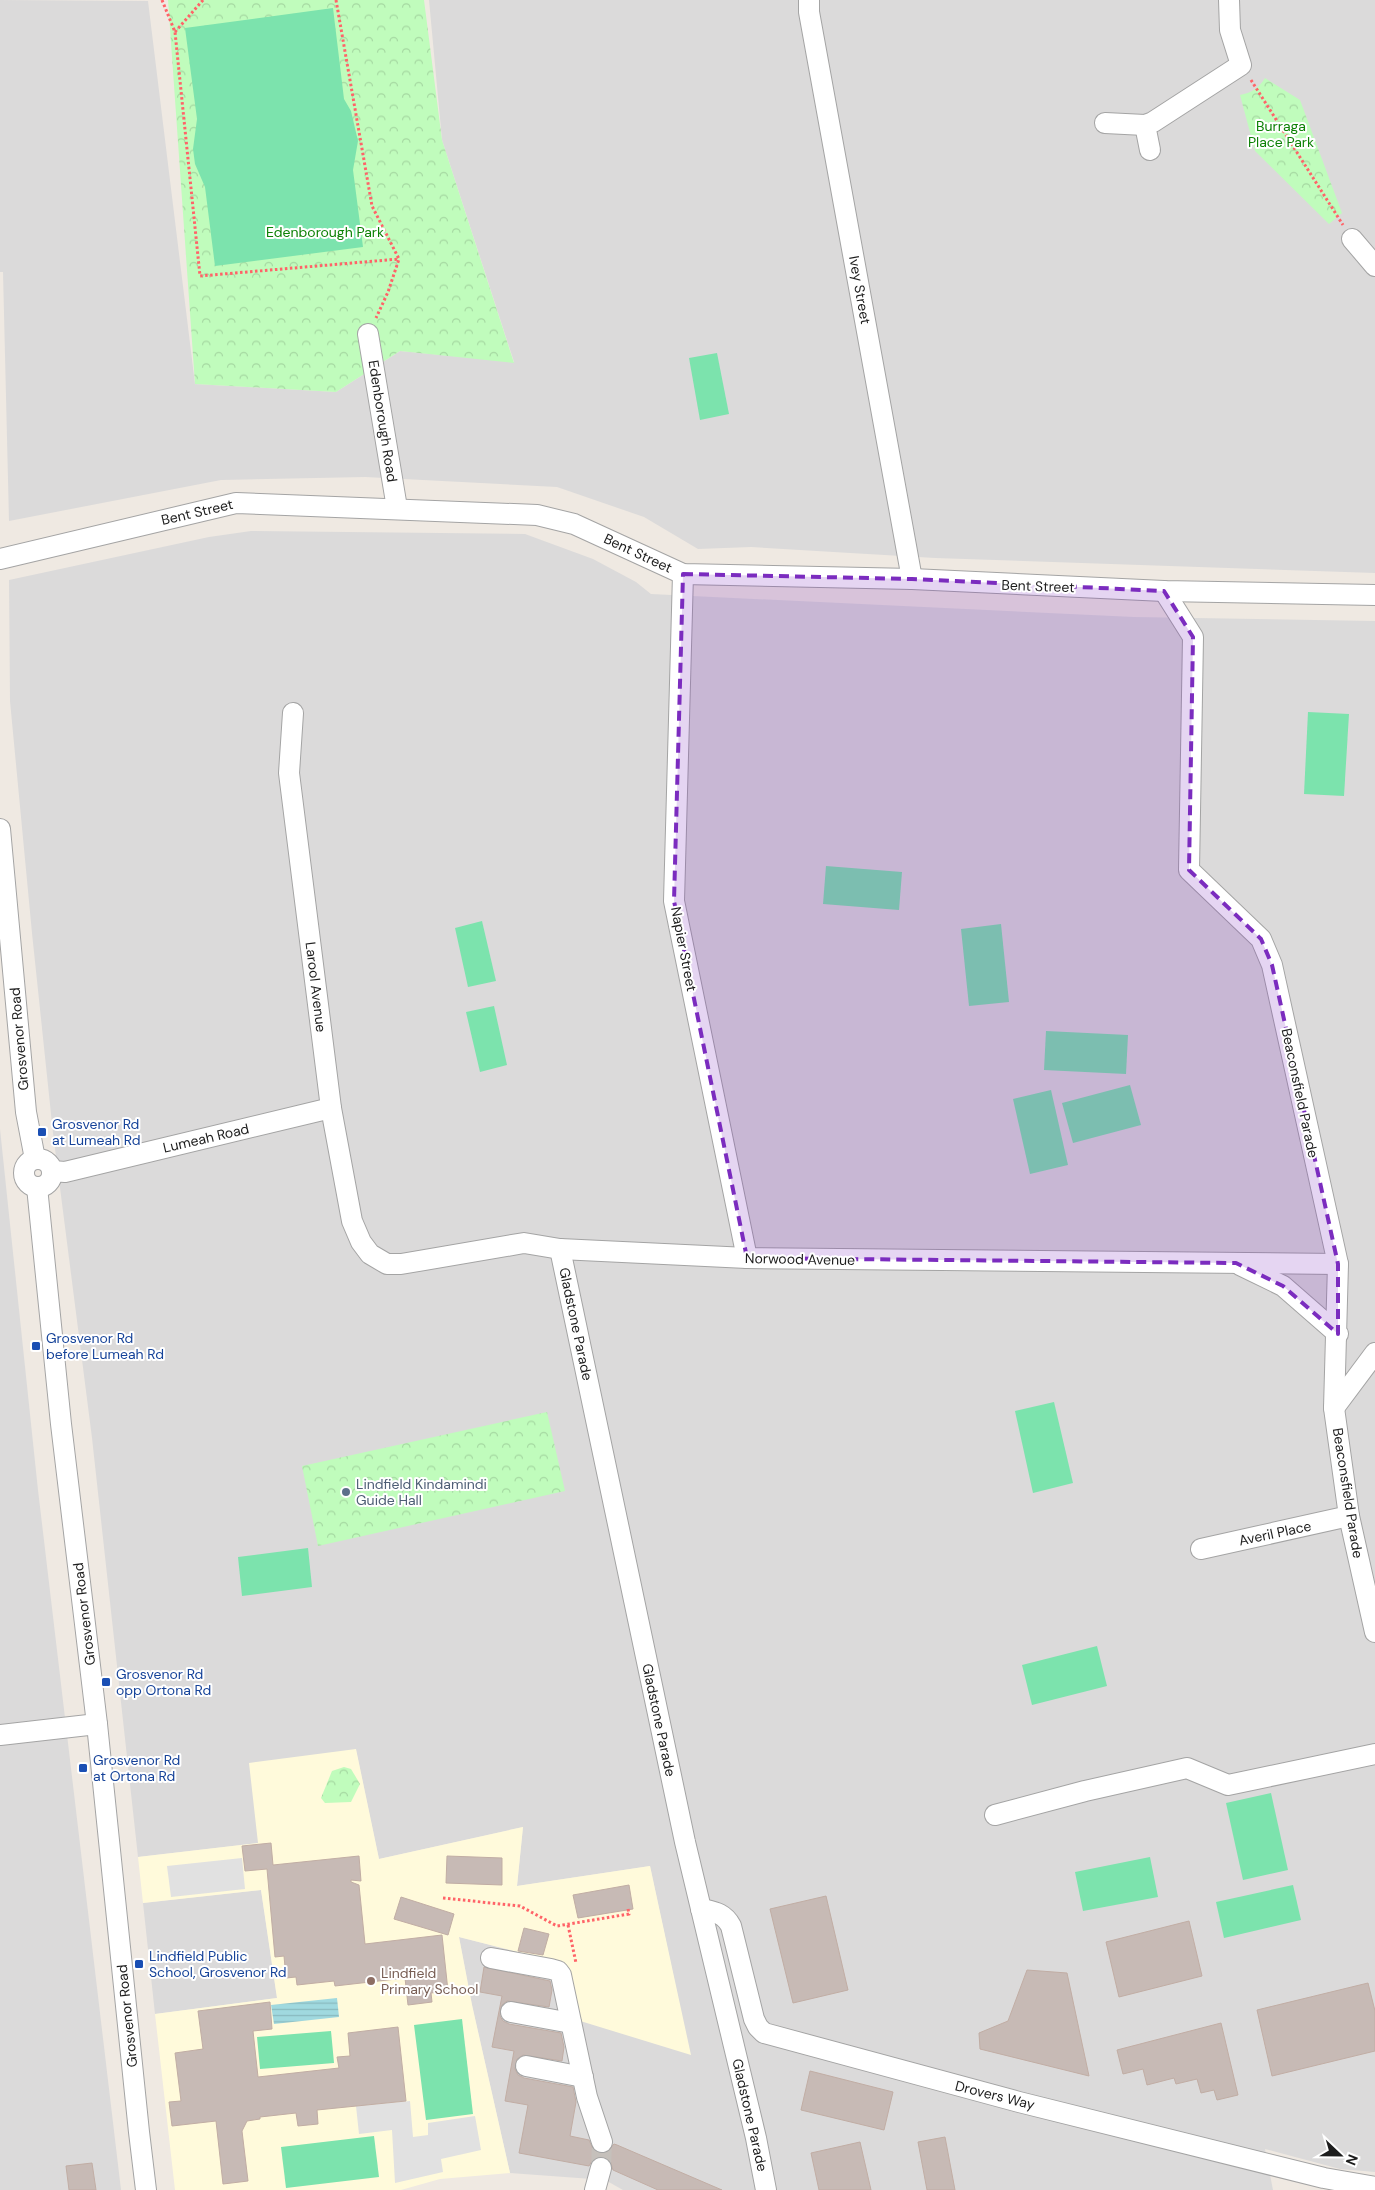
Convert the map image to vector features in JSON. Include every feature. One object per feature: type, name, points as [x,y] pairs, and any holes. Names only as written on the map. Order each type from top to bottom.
[{"type":"street","name":"Ivey Street","points":[[809,0],[809,12],[912,579]]},
{"type":"street","points":[[1105,123],[1145,125],[1242,65],[1230,30],[1229,0]]},
{"type":"street","points":[[1145,125],[1150,150]]},
{"type":"street","points":[[1352,238],[1375,266]]},
{"type":"street","name":"Edenborough Road","points":[[368,334],[397,508]]},
{"type":"street","name":"Bent Street","points":[[0,559],[236,503],[537,514],[574,524],[683,574],[912,579],[1164,592],[1375,595]]},
{"type":"street","name":"Napier Street","points":[[683,574],[674,901],[747,1258]]},
{"type":"street","name":"Beaconsfield Parade","points":[[1164,592],[1193,637],[1189,870],[1262,939],[1272,965],[1338,1264],[1338,1334],[1334,1408],[1349,1516],[1375,1632]]},
{"type":"street","name":"Larool Avenue","points":[[293,713],[288,773],[331,1108],[352,1221],[361,1242],[370,1254]]},
{"type":"street","name":"Grosvenor Road","points":[[0,829],[26,1112],[35,1159]]},
{"type":"street","name":"Lumeah Road","points":[[52,1171],[65,1172],[331,1108]]},
{"type":"street","points":[[35,1159],[44,1160],[51,1166],[52,1171],[52,1176],[46,1184],[37,1187],[29,1183],[24,1176],[28,1163],[35,1159]]},
{"type":"street","name":"Grosvenor Road","points":[[37,1187],[60,1414],[97,1724],[146,2190]]},
{"type":"street","name":"Norwood Avenue","points":[[370,1254],[387,1264],[400,1264],[524,1243],[560,1249],[747,1258],[1338,1264]]},
{"type":"street","name":"Gladstone Parade","points":[[560,1249],[701,1909],[756,2138],[766,2190]]},
{"type":"street","name":"Norwood Avenue","points":[[1236,1263],[1283,1286],[1338,1334]]},
{"type":"street","points":[[1334,1408],[1375,1353]]},
{"type":"street","name":"Averil Place","points":[[1201,1549],[1349,1516]]},
{"type":"street","points":[[0,1735],[97,1724]]},
{"type":"street","points":[[994,1815],[1187,1768],[1228,1785],[1375,1754]]},
{"type":"street","name":"Drovers Way","points":[[701,1909],[720,1914],[726,1918],[731,1926],[754,2019],[764,2034],[1324,2178],[1375,2187]]},
{"type":"street","points":[[491,1958],[558,1971],[583,2077],[602,2142]]},
{"type":"street","points":[[511,2012],[571,2023]]},
{"type":"street","points":[[526,2066],[583,2077]]},
{"type":"street","points":[[595,2190],[601,2168]]},
{"type":"path","points":[[162,0],[175,32],[200,276],[399,259]]},
{"type":"path","points":[[175,32],[203,0]]},
{"type":"path","points":[[336,0],[372,206],[399,259],[388,292],[368,334]]},
{"type":"path","points":[[1242,65],[1352,238]]},
{"type":"path","points":[[443,1898],[520,1906],[557,1926],[629,1914],[628,1910]]},
{"type":"path","points":[[600,1914],[601,1919]]},
{"type":"highlighted area","points":[[683,574],[912,579],[1164,591],[1193,637],[1189,870],[1261,939],[1272,965],[1338,1264],[1338,1334],[1283,1286],[1236,1263],[747,1258],[674,901]]},
{"type":"shaded area","points":[[0,0],[148,1],[195,384],[336,392],[400,351],[514,362],[442,140],[429,0],[1375,0],[1375,573],[935,558],[751,547],[698,549],[644,517],[557,487],[365,477],[221,480],[9,521],[3,272],[0,272]]},
{"type":"shaded area","points":[[251,531],[525,534],[593,559],[636,582],[651,594],[1134,617],[1375,621],[1375,2172],[1340,2169],[1265,2149],[1273,2190],[623,2190],[607,2181],[510,2173],[472,2005],[459,1937],[565,1964],[690,2054],[650,1866],[517,1886],[523,1827],[379,1859],[356,1750],[258,1843],[138,1857],[92,1438],[53,1133],[32,933],[10,701],[9,580],[209,537]]},
{"type":"shaded area","points":[[0,1129],[38,1490],[121,2190],[0,2190]]},
{"type":"shaded area","name":"Lindfield Primary School","points":[[356,1749],[379,1859],[523,1827],[517,1886],[650,1866],[691,2055],[577,2020],[564,1964],[459,1937],[472,2005],[510,2173],[440,2179],[401,2190],[175,2190],[155,2014],[277,1998],[261,1890],[143,1903],[138,1857],[258,1843],[249,1763]]},
{"type":"shaded area","points":[[242,1858],[245,1889],[171,1897],[167,1866]]},
{"type":"shaded area","points":[[261,1890],[277,1998],[155,2014],[143,1903]]},
{"type":"shaded area","points":[[410,2101],[413,2137],[428,2135],[428,2123],[475,2116],[481,2150],[441,2159],[443,2172],[395,2183],[392,2130],[359,2134],[356,2106]]},
{"type":"green space","name":"Edenborough Park","points":[[168,0],[424,0],[442,140],[514,363],[400,351],[336,392],[195,384]]},
{"type":"green space","points":[[333,8],[344,99],[351,111],[358,141],[353,170],[363,247],[215,266],[205,187],[195,164],[193,149],[197,119],[185,28]]},
{"type":"green space","name":"Burraga Place Park","points":[[1265,78],[1300,100],[1342,213],[1329,224],[1255,151],[1240,95],[1254,90]]},
{"type":"green space","points":[[717,353],[729,414],[700,420],[689,358]]},
{"type":"green space","points":[[1308,712],[1349,714],[1344,796],[1304,794]]},
{"type":"green space","points":[[826,866],[902,872],[899,910],[823,904]]},
{"type":"green space","points":[[482,921],[496,981],[468,987],[455,928]]},
{"type":"green space","points":[[1001,924],[1009,1002],[969,1006],[961,929]]},
{"type":"green space","points":[[494,1006],[507,1065],[480,1072],[466,1012]]},
{"type":"green space","points":[[1046,1031],[1128,1035],[1126,1074],[1044,1070]]},
{"type":"green space","points":[[1130,1085],[1141,1125],[1073,1143],[1062,1103]]},
{"type":"green space","points":[[1051,1090],[1068,1165],[1030,1174],[1013,1099]]},
{"type":"green space","points":[[1054,1402],[1073,1483],[1033,1493],[1015,1411]]},
{"type":"green space","points":[[547,1412],[565,1491],[318,1546],[302,1466]]},
{"type":"green space","points":[[308,1548],[312,1587],[242,1596],[238,1557]]},
{"type":"green space","points":[[1097,1646],[1107,1686],[1032,1705],[1022,1665]]},
{"type":"green space","points":[[344,1767],[351,1769],[360,1784],[351,1802],[325,1803],[321,1798],[332,1771]]},
{"type":"green space","points":[[1271,1793],[1288,1870],[1243,1880],[1226,1803]]},
{"type":"green space","points":[[1150,1857],[1158,1897],[1083,1911],[1075,1872]]},
{"type":"green space","points":[[1293,1885],[1301,1920],[1224,1938],[1216,1902]]},
{"type":"green space","points":[[462,2019],[473,2114],[426,2120],[414,2025]]},
{"type":"green space","points":[[331,2031],[334,2063],[260,2069],[257,2037]]},
{"type":"green space","points":[[374,2136],[379,2177],[286,2188],[281,2147]]},
{"type":"water","points":[[337,1998],[339,2017],[274,2024],[271,2005]]},
{"type":"building","points":[[271,1843],[273,1865],[359,1856],[361,1881],[351,1880],[351,1882],[359,1885],[365,1944],[442,1935],[448,1991],[431,1993],[432,2002],[408,2005],[405,1978],[335,1986],[334,1981],[297,1985],[296,1977],[286,1978],[284,1956],[275,1957],[267,1869],[245,1871],[242,1846]]},
{"type":"building","points":[[447,1856],[502,1858],[502,1885],[446,1883]]},
{"type":"building","points":[[629,1885],[633,1909],[578,1918],[573,1895]]},
{"type":"building","points":[[826,1896],[848,1990],[793,2003],[770,1909]]},
{"type":"building","points":[[401,1897],[454,1914],[448,1935],[394,1919]]},
{"type":"building","points":[[1189,1921],[1202,1976],[1119,1997],[1106,1942]]},
{"type":"building","points":[[524,1928],[549,1934],[543,1955],[518,1951]]},
{"type":"building","points":[[484,1967],[550,1981],[552,1990],[549,2007],[507,2001],[502,2005],[500,2016],[503,2021],[509,2024],[561,2033],[564,2047],[562,2061],[523,2055],[517,2059],[515,2069],[518,2075],[524,2078],[573,2087],[576,2102],[570,2136],[589,2140],[594,2151],[600,2154],[606,2153],[614,2144],[617,2145],[722,2190],[658,2190],[613,2170],[610,2160],[604,2156],[593,2159],[589,2166],[519,2153],[528,2105],[505,2101],[514,2051],[492,2047],[502,1996],[480,1992]]},
{"type":"building","points":[[1027,1970],[1067,1973],[1089,2076],[980,2049],[979,2033],[1008,2021]]},
{"type":"building","points":[[1368,1983],[1375,2011],[1375,2051],[1272,2076],[1257,2010]]},
{"type":"building","points":[[270,2002],[272,2029],[253,2031],[258,2077],[339,2068],[337,2057],[350,2056],[348,2033],[398,2027],[406,2101],[317,2110],[318,2124],[298,2126],[296,2113],[260,2117],[260,2119],[247,2121],[242,2131],[248,2181],[223,2184],[216,2121],[172,2126],[169,2102],[181,2101],[175,2053],[203,2049],[198,2011]]},
{"type":"building","points":[[1221,2023],[1238,2095],[1217,2100],[1214,2090],[1201,2093],[1197,2079],[1176,2084],[1174,2078],[1147,2085],[1143,2069],[1123,2074],[1117,2050]]},
{"type":"building","points":[[810,2071],[893,2092],[884,2130],[801,2110]]},
{"type":"building","points":[[945,2137],[955,2190],[927,2190],[918,2142]]},
{"type":"building","points":[[860,2142],[871,2190],[819,2190],[811,2153]]},
{"type":"building","points":[[92,2163],[96,2190],[69,2190],[66,2166]]},
{"type":"tunnel","points":[[601,2168],[602,2142]]},
{"type":"place","name":"Grosvenor Rd at Lumeah Rd","points":[[42,1132]]},
{"type":"place","name":"Grosvenor Rd before Lumeah Rd","points":[[36,1346]]},
{"type":"place","name":"Lindfield Kindamindi Guide Hall","points":[[346,1492]]},
{"type":"place","name":"Grosvenor Rd opp Ortona Rd","points":[[106,1682]]},
{"type":"place","name":"Grosvenor Rd at Ortona Rd","points":[[83,1768]]},
{"type":"place","name":"Lindfield Public School, Grosvenor Rd","points":[[139,1964]]},
{"type":"place","name":"Lindfield Primary School","points":[[371,1981]]}]
